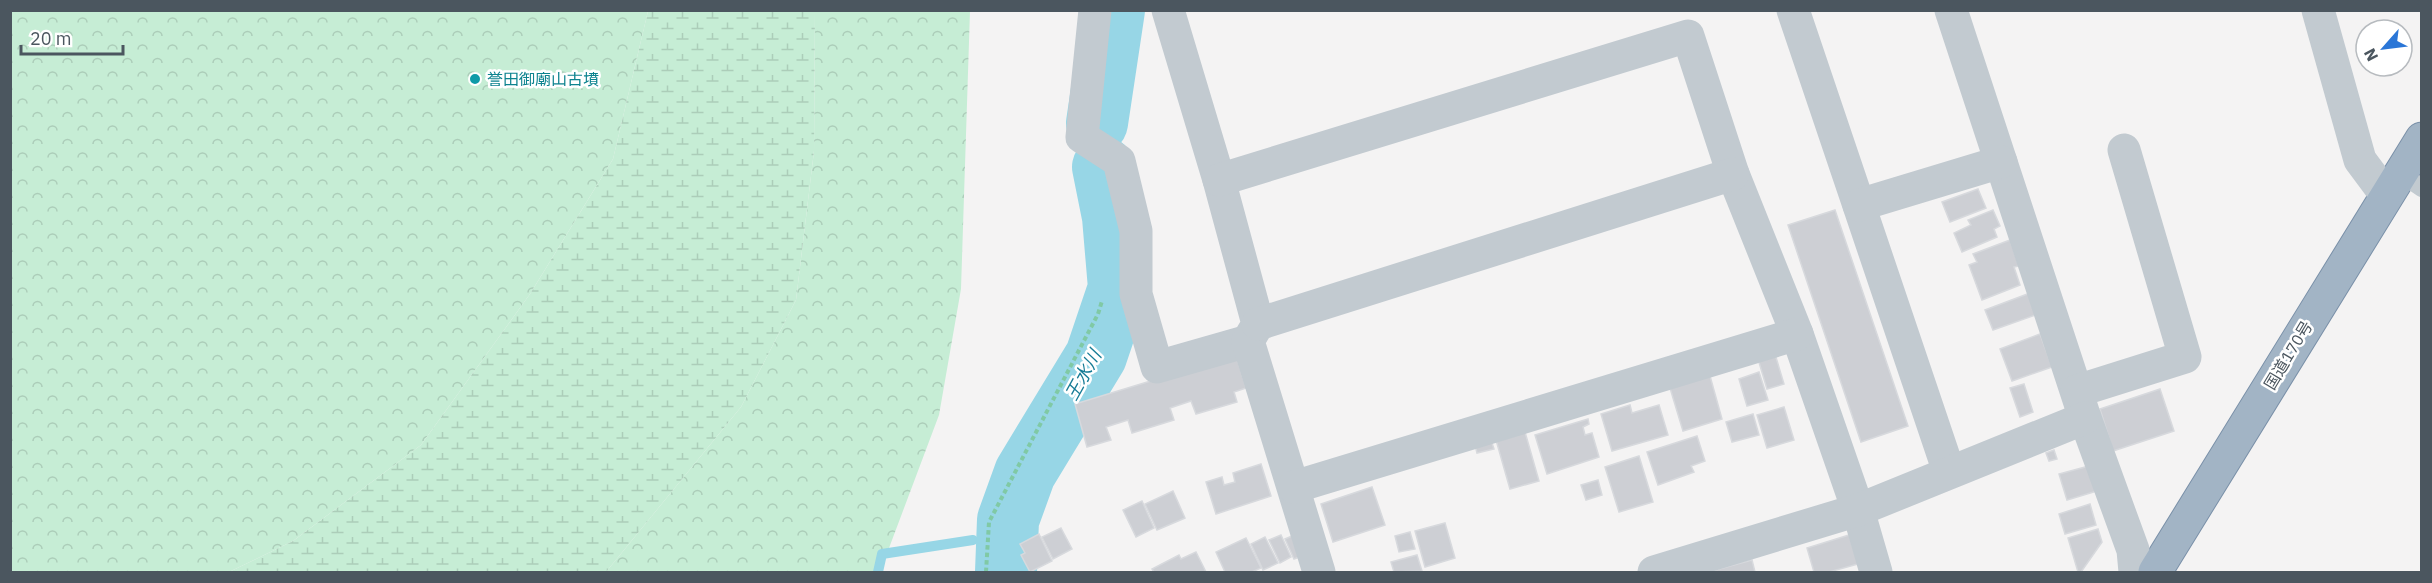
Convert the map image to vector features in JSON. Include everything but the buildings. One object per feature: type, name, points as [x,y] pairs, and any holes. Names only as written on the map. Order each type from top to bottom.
[{"type":"highway","name":"国道170号","points":[[2155,573],[2403,185],[2421,139]]},
{"type":"street","points":[[1095,10],[1082,137],[1119,161],[1136,231],[1136,294],[1156,367],[1253,332],[1733,174]]},
{"type":"street","points":[[1168,10],[1219,180],[1253,332],[1319,573]]},
{"type":"street","points":[[1793,10],[1949,472]]},
{"type":"street","points":[[1951,10],[2081,405],[2133,550],[2135,573]]},
{"type":"street","points":[[2318,10],[2360,160],[2403,185]]},
{"type":"street","points":[[1219,180],[1688,36],[1733,174],[1797,334],[1858,510],[1876,573]]},
{"type":"street","points":[[1654,573],[1858,510],[1949,472],[2081,405],[2185,357],[2124,150]]},
{"type":"street","points":[[1859,205],[2001,162]]},
{"type":"street","points":[[1294,487],[1797,334]]},
{"type":"path","points":[[986,573],[989,522],[1098,314],[1103,296]]},
{"type":"green space","points":[[10,11],[648,11],[613,159],[530,294],[421,445],[293,541],[229,572],[11,572]]},
{"type":"green space","points":[[648,11],[815,11],[814,151],[796,300],[741,407],[606,572],[229,572],[293,541],[421,445],[530,294],[613,159]]},
{"type":"green space","points":[[815,11],[970,11],[961,289],[939,415],[880,572],[606,572],[741,407],[796,300],[814,151]]},
{"type":"waterway","name":"王水川","points":[[1097,123],[1114,10]]},
{"type":"waterway","name":"王水川","points":[[1006,572],[1008,520],[1025,473],[1096,356],[1119,288],[1113,217],[1103,167]]},
{"type":"waterway","name":"王水川","points":[[1000,536],[1007,535]]},
{"type":"waterway","points":[[878,572],[882,554],[973,540]]},
{"type":"place","name":"誉田御廟山古墳","points":[[475,79]]}]
